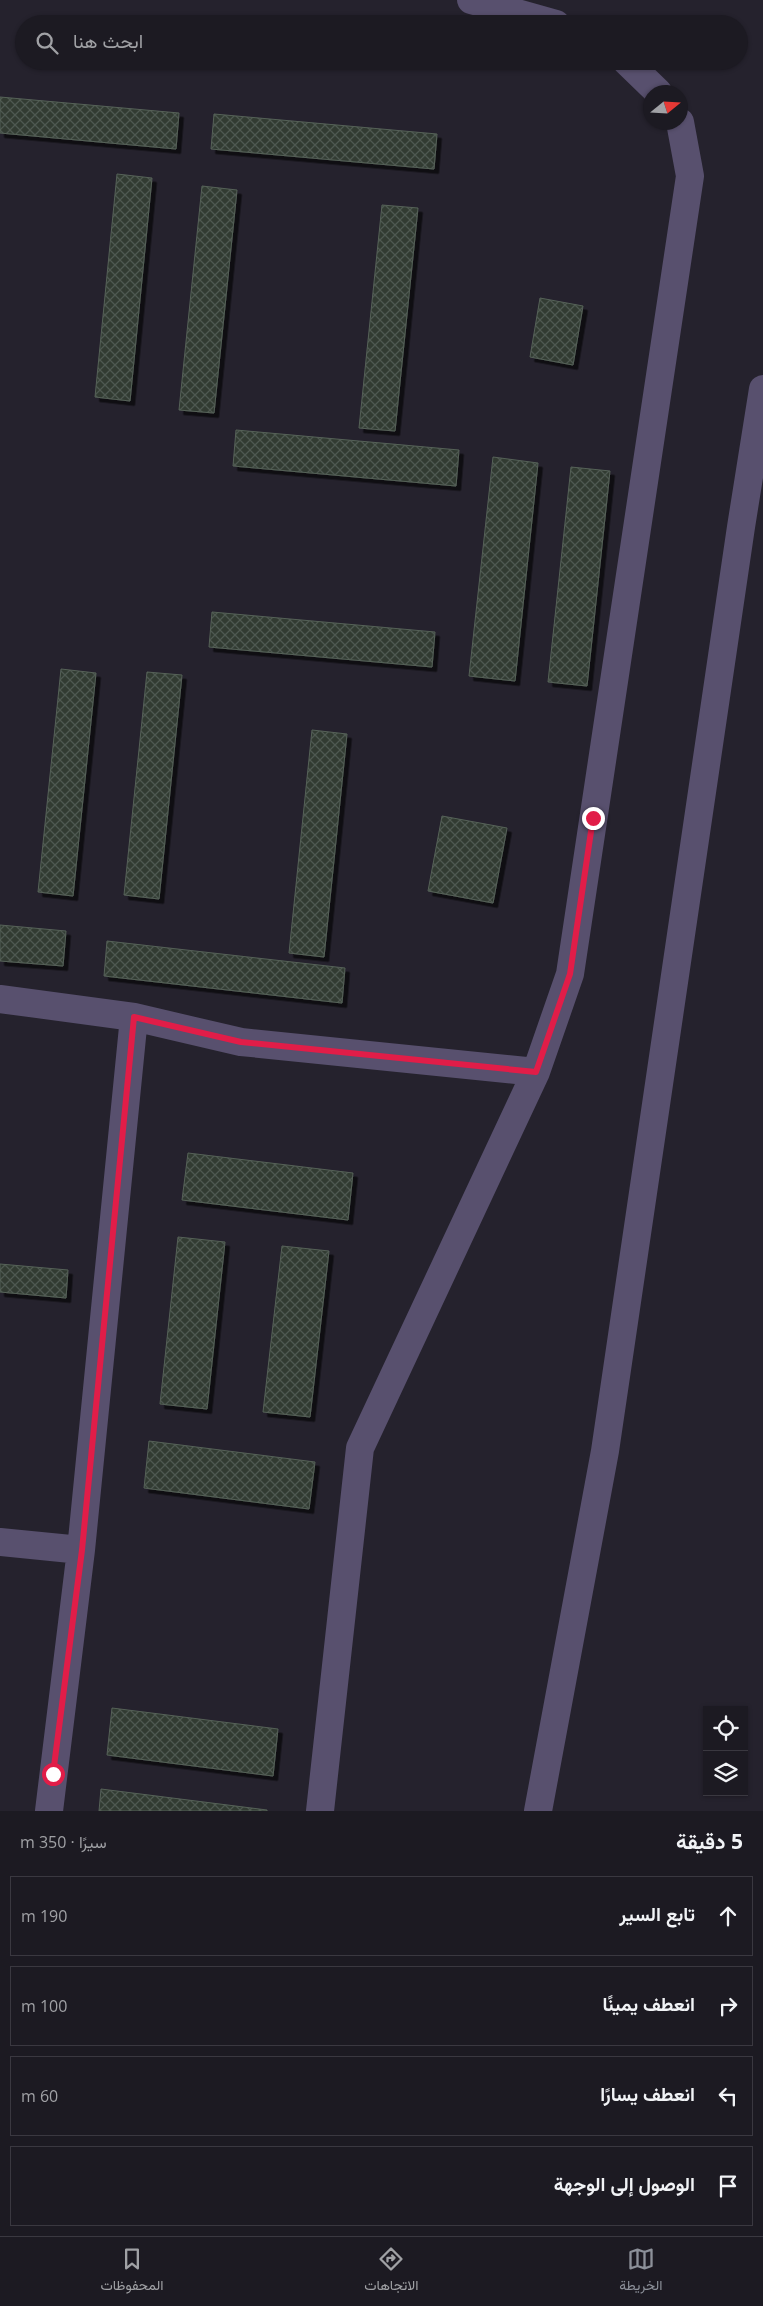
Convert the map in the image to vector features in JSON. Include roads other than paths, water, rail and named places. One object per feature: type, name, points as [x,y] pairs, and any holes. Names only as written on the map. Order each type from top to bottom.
[{"type":"lane","points":[[471,0],[524,15]]},
{"type":"lane","points":[[635,70],[651,85]]},
{"type":"lane","points":[[320,1811],[360,1448],[536,1072],[570,974],[690,176],[681,130]]},
{"type":"lane","points":[[538,1811],[605,1451],[739,537],[763,389]]},
{"type":"lane","points":[[0,999],[134,1017],[241,1042],[536,1072]]},
{"type":"lane","points":[[49,1811],[82,1550],[134,1017]]},
{"type":"lane","points":[[0,1542],[82,1550]]}]
